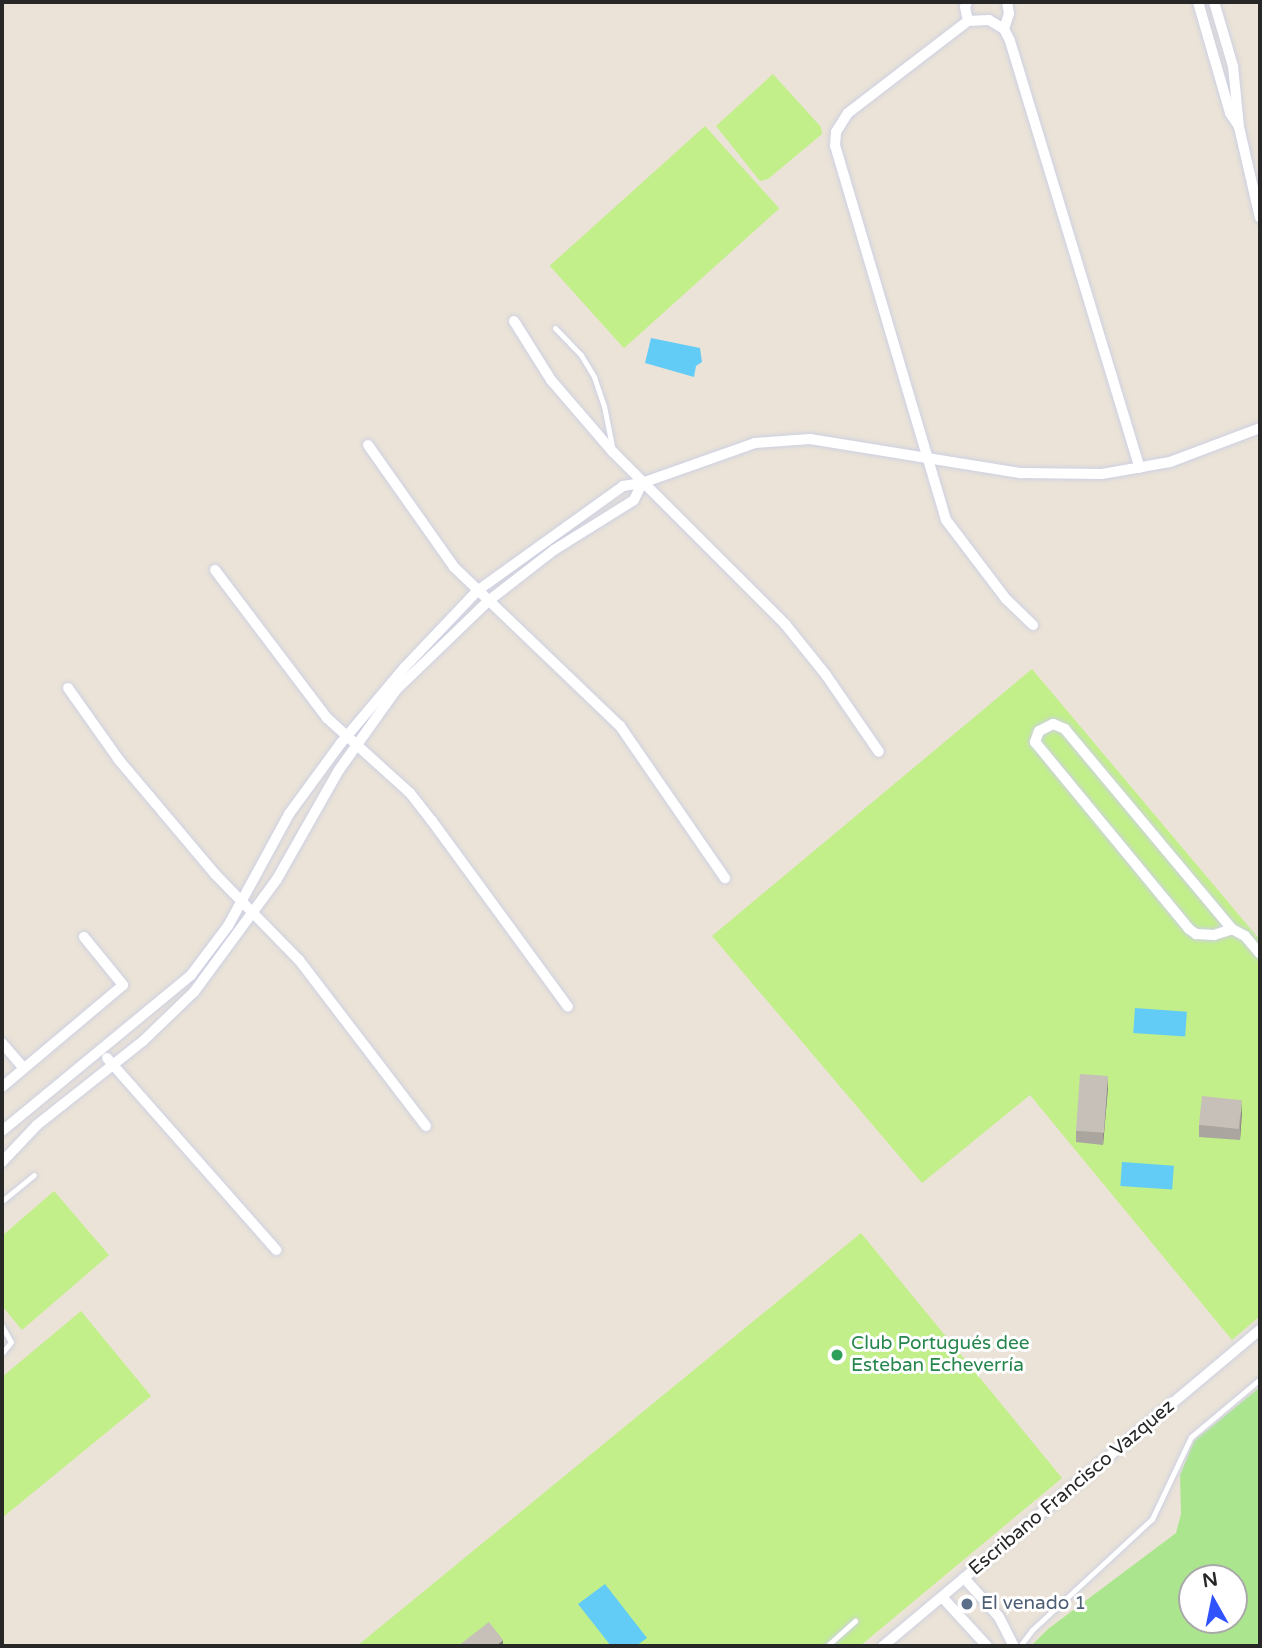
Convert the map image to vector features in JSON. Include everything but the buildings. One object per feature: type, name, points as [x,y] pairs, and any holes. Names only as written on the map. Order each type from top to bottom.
[{"type":"street","points":[[967,2],[965,8],[968,21]]},
{"type":"street","points":[[1007,2],[1009,15],[1004,29],[1140,468]]},
{"type":"street","points":[[1198,2],[1230,113],[1239,127]]},
{"type":"street","points":[[1214,2],[1233,66],[1239,127],[1260,218]]},
{"type":"street","points":[[1004,29],[989,20],[968,21],[848,113],[836,132],[835,146],[946,520],[1006,599],[1033,625]]},
{"type":"street","points":[[514,321],[551,380],[613,452],[642,484],[785,624],[879,752]]},
{"type":"street","points":[[2,1131],[191,975],[242,902],[289,814],[347,736],[405,667],[477,590],[623,486],[642,484],[755,443],[810,439],[1021,473],[1102,474],[1170,462],[1260,428]]},
{"type":"street","points":[[368,445],[454,567],[487,602],[620,726],[725,878]]},
{"type":"street","points":[[2,1162],[37,1125],[111,1063],[143,1041],[194,992],[276,879],[339,770],[396,690],[487,602],[554,550],[634,500],[642,484]]},
{"type":"street","points":[[215,570],[327,718],[410,793],[568,1007]]},
{"type":"street","points":[[68,688],[119,760],[242,902],[299,961],[426,1126]]},
{"type":"street","points":[[1233,929],[1214,934],[1196,934],[1189,929],[1035,742],[1039,731],[1053,724],[1065,729],[1233,929],[1245,936],[1260,954]]},
{"type":"street","points":[[2,1087],[123,985],[84,937]]},
{"type":"street","points":[[2,1043],[24,1068]]},
{"type":"street","points":[[100,1050],[276,1250]]},
{"type":"street","name":"Escribano Francisco Vazquez","points":[[883,1646],[1260,1330]]},
{"type":"street","points":[[964,1578],[999,1617],[1014,1646]]},
{"type":"street","points":[[942,1597],[987,1646]]},
{"type":"lane","points":[[555,328],[581,355],[594,377],[604,406],[613,452]]},
{"type":"lane","points":[[2,1201],[34,1175]]},
{"type":"lane","points":[[2,1326],[11,1342],[2,1353]]},
{"type":"lane","points":[[1020,1646],[1032,1630],[1152,1519],[1191,1437],[1260,1378]]},
{"type":"lane","points":[[827,1646],[855,1621]]},
{"type":"green space","points":[[773,74],[821,127],[822,134],[768,179],[760,181],[716,126]]},
{"type":"green space","points":[[705,126],[779,208],[624,348],[550,266]]},
{"type":"green space","points":[[1032,669],[1260,940],[1260,1316],[1232,1340],[1030,1095],[922,1183],[712,936]]},
{"type":"green space","points":[[54,1191],[109,1255],[22,1330],[2,1306],[2,1236]]},
{"type":"green space","name":"Club Portugués dee Esteban Echeverría","points":[[861,1233],[1062,1478],[860,1646],[357,1646]]},
{"type":"green space","points":[[81,1311],[151,1396],[2,1518],[2,1377]]},
{"type":"green space","points":[[1260,1387],[1260,1646],[1031,1646],[1048,1629],[1176,1533],[1181,1514],[1180,1475],[1194,1441]]},
{"type":"water","points":[[651,338],[700,348],[702,362],[696,366],[694,377],[645,363]]},
{"type":"water","points":[[1135,1008],[1187,1012],[1185,1037],[1133,1033]]},
{"type":"water","points":[[1122,1162],[1174,1166],[1172,1190],[1120,1186]]},
{"type":"water","points":[[605,1584],[647,1638],[636,1646],[611,1646],[578,1604]]},
{"type":"place","name":"Club Portugués dee Esteban Echeverría","points":[[837,1355]]},
{"type":"place","name":"El venado 1","points":[[967,1604]]}]
